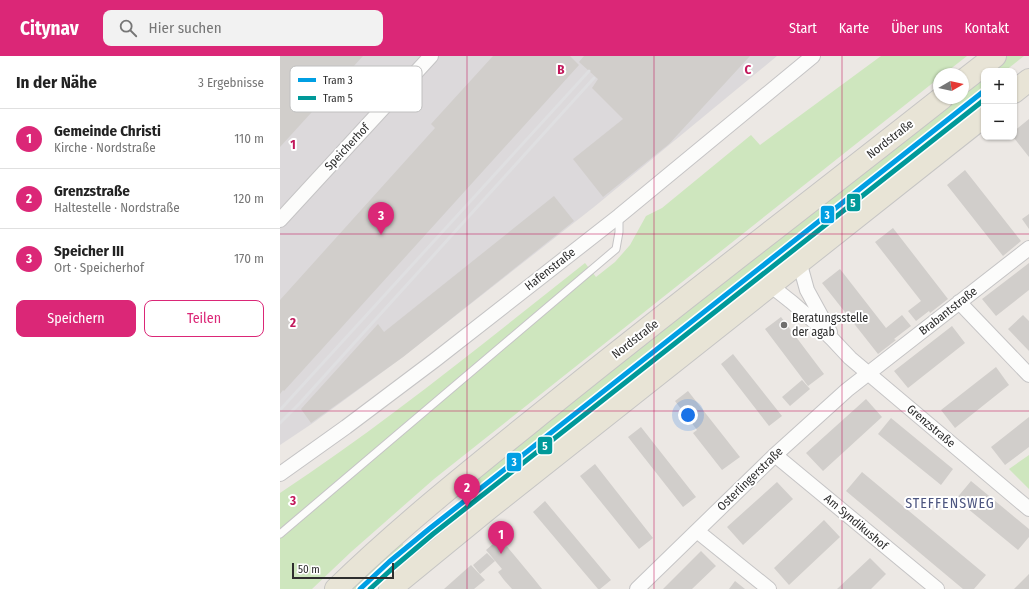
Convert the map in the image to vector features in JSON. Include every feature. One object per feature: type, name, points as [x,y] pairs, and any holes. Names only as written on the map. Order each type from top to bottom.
[{"type":"main road","points":[[969,76],[995,56]]},
{"type":"main road","points":[[1017,90],[1029,80]]},
{"type":"main road","name":"Nordstraße","points":[[336,589],[386,542],[463,477],[615,354],[934,104]]},
{"type":"main road","points":[[390,589],[489,508],[799,261],[981,118]]},
{"type":"street","name":"Speicherhof","points":[[422,66],[431,56]]},
{"type":"street","name":"Hafenstraße","points":[[280,474],[346,427],[435,360],[619,216],[813,56]]},
{"type":"street","name":"Speicherhof","points":[[280,220],[379,112]]},
{"type":"street","name":"Brabantstraße","points":[[867,374],[1029,248]]},
{"type":"street","name":"Grenzstraße","points":[[799,261],[807,290],[836,342]]},
{"type":"street","name":"Grenzstraße","points":[[770,285],[793,302],[836,342],[867,374],[1029,509]]},
{"type":"street","points":[[959,302],[1029,374]]},
{"type":"street","name":"Osterlingerstraße","points":[[637,589],[775,455],[867,374]]},
{"type":"street","name":"Am Syndikushof","points":[[775,455],[938,589]]},
{"type":"street","points":[[697,532],[769,589]]},
{"type":"lane","points":[[280,534],[616,249],[619,232],[619,216]]},
{"type":"shaded area","points":[[280,56],[777,56],[594,207],[403,357],[313,423],[280,445]]},
{"type":"green space","points":[[881,56],[967,56],[952,68],[933,68],[933,83],[434,479],[351,552],[312,589],[280,589],[280,493],[397,410],[585,263],[596,277],[615,262],[630,245],[646,216],[662,208],[751,135],[760,145]]},
{"type":"green space","points":[[1007,56],[1024,56],[1009,68],[992,68]]},
{"type":"green space","points":[[981,76],[981,89],[969,99],[969,85]]},
{"type":"green space","points":[[945,104],[962,104],[477,487],[472,481]]},
{"type":"green space","points":[[1029,455],[1029,489],[1009,469]]},
{"type":"green space","points":[[401,541],[404,546],[357,589],[348,589]]},
{"type":"building","points":[[280,56],[363,56],[354,66],[290,66],[290,112],[312,112],[280,147]]},
{"type":"building","points":[[493,56],[570,56],[579,65],[280,394],[280,300],[435,128],[431,124]]},
{"type":"building","points":[[584,56],[750,56],[669,144],[603,197],[573,159],[623,119],[592,88],[598,79],[579,62]]},
{"type":"building","points":[[1029,119],[1029,157],[1016,140],[1017,140],[1017,129]]},
{"type":"building","points":[[965,170],[1021,241],[1003,256],[947,185]]},
{"type":"building","points":[[554,196],[574,221],[403,357],[311,423],[301,409],[378,324],[384,332]]},
{"type":"building","points":[[1029,214],[1029,229],[1022,219]]},
{"type":"building","points":[[893,228],[948,299],[930,313],[929,311],[916,321],[908,311],[921,301],[875,242]]},
{"type":"building","points":[[1029,263],[1029,290],[996,316],[982,299]]},
{"type":"building","points":[[840,269],[886,328],[902,315],[911,326],[878,354],[822,283]]},
{"type":"building","points":[[1023,315],[1029,321],[1029,351],[1008,329]]},
{"type":"building","points":[[781,317],[824,374],[808,386],[765,329]]},
{"type":"building","points":[[952,326],[965,343],[908,388],[894,371]]},
{"type":"building","points":[[733,354],[782,416],[769,426],[721,364]]},
{"type":"building","points":[[996,367],[1009,385],[955,428],[941,410]]},
{"type":"building","points":[[802,380],[810,389],[790,406],[782,397]]},
{"type":"building","points":[[688,391],[740,457],[722,470],[693,433],[697,430],[675,401]]},
{"type":"building","points":[[866,399],[882,417],[823,471],[806,453]]},
{"type":"building","points":[[1029,417],[1029,447],[1005,465],[991,447]]},
{"type":"building","points":[[891,418],[953,469],[941,485],[878,434]]},
{"type":"building","points":[[641,427],[696,497],[683,507],[628,437]]},
{"type":"building","points":[[595,464],[653,538],[639,549],[580,476]]},
{"type":"building","points":[[862,472],[986,575],[974,589],[963,589],[846,491]]},
{"type":"building","points":[[971,481],[1029,529],[1029,537],[1018,550],[956,499]]},
{"type":"building","points":[[777,482],[793,499],[743,545],[727,527]]},
{"type":"building","points":[[545,501],[611,580],[600,589],[598,589],[533,512]]},
{"type":"building","points":[[824,520],[840,537],[789,585],[774,568]]},
{"type":"building","points":[[500,538],[542,589],[512,589],[504,580],[498,572],[502,569],[486,550]]},
{"type":"building","points":[[701,551],[716,566],[692,589],[663,589]]},
{"type":"building","points":[[487,553],[495,561],[480,574],[473,565]]},
{"type":"building","points":[[870,558],[886,574],[871,589],[837,589]]},
{"type":"building","points":[[471,565],[485,580],[474,589],[444,589]]},
{"type":"building","points":[[1029,574],[1029,589],[1014,589]]},
{"type":"building","points":[[735,581],[745,589],[729,589]]},
{"type":"railway","points":[[280,410],[589,71]]},
{"type":"railway","points":[[280,423],[299,404],[594,78]]},
{"type":"tram line","name":"3","points":[[360,589],[389,562],[429,529],[981,93]]},
{"type":"tram line","name":"5","points":[[370,589],[433,534],[981,102]]},
{"type":"place","name":"Speicher III","points":[[381,235]]},
{"type":"place","name":"Beratungsstelle der agab","points":[[784,325]]},
{"type":"place","name":"Grenzstraße","points":[[467,507]]},
{"type":"place","name":"Gemeinde Christi","points":[[501,554]]},
{"type":"district","name":"STEFFENSWEG","points":[[950,503]]}]
